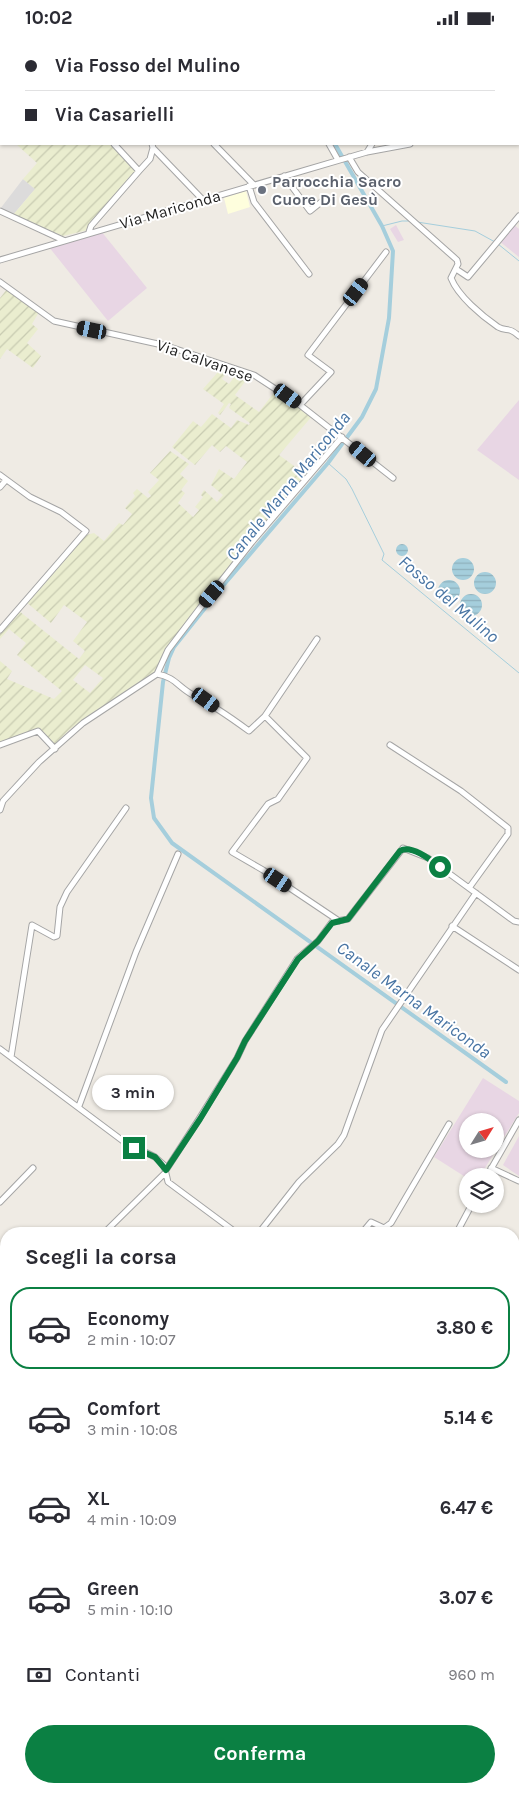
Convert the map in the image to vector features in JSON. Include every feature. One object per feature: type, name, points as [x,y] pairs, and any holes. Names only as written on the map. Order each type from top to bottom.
[{"type":"street","points":[[115,145],[140,171]]},
{"type":"street","points":[[215,145],[251,185],[254,202],[308,274]]},
{"type":"street","points":[[329,145],[457,260],[452,280],[466,298],[500,328],[511,329],[519,336]]},
{"type":"street","points":[[367,152],[371,145]]},
{"type":"street","name":"Via Mariconda","points":[[0,260],[367,152],[405,145]]},
{"type":"street","points":[[90,232],[91,226],[150,159],[152,146]]},
{"type":"street","points":[[152,146],[203,200]]},
{"type":"street","points":[[284,176],[310,211],[324,199]]},
{"type":"street","points":[[0,211],[63,240]]},
{"type":"street","points":[[456,269],[468,277],[519,216]]},
{"type":"street","points":[[300,405],[331,372],[308,355],[386,252]]},
{"type":"street","name":"Via Calvanese","points":[[0,282],[54,321],[130,336],[209,359],[254,375],[300,405],[393,478]]},
{"type":"street","points":[[0,810],[3,801],[83,723],[158,674],[168,650],[252,542],[344,439]]},
{"type":"street","points":[[0,475],[30,497],[62,512],[85,529],[85,533],[0,630]]},
{"type":"street","points":[[0,487],[6,480]]},
{"type":"street","points":[[158,674],[170,676],[192,694],[206,700],[248,731],[265,716],[317,639]]},
{"type":"street","points":[[265,716],[307,758],[278,799],[268,804],[232,852],[339,921]]},
{"type":"street","points":[[0,745],[38,731],[55,749]]},
{"type":"street","points":[[390,745],[461,791],[508,828],[508,834],[469,888]]},
{"type":"street","points":[[11,1057],[32,925],[54,937],[57,936],[60,907],[67,892],[126,808]]},
{"type":"street","points":[[110,1227],[166,1172],[237,1058],[245,1041],[298,959],[318,941],[332,923],[348,919],[403,848],[428,858],[519,922]]},
{"type":"street","points":[[79,1106],[136,952],[178,854]]},
{"type":"street","points":[[264,1227],[299,1182],[341,1139],[382,1030],[476,893]]},
{"type":"street","points":[[452,926],[519,970]]},
{"type":"street","points":[[0,1049],[134,1148],[155,1157],[166,1172],[171,1184],[229,1227]]},
{"type":"street","points":[[492,1168],[519,1119]]},
{"type":"street","points":[[385,1227],[391,1223],[449,1124]]},
{"type":"street","points":[[0,1202],[32,1168]]},
{"type":"street","points":[[504,1175],[519,1181]]},
{"type":"street","points":[[460,1227],[467,1213]]},
{"type":"street","points":[[367,1227],[371,1222],[382,1227]]},
{"type":"shaded area","points":[[17,145],[114,145],[138,171],[88,230],[63,236],[13,215],[35,189],[23,179],[37,163]]},
{"type":"shaded area","points":[[23,179],[35,189],[13,215],[0,209]]},
{"type":"shaded area","points":[[246,191],[250,207],[228,214],[224,198]]},
{"type":"shaded area","points":[[513,224],[519,229],[519,257],[499,241]]},
{"type":"shaded area","points":[[396,225],[404,240],[398,242],[390,229]]},
{"type":"shaded area","points":[[101,231],[147,288],[108,321],[49,247]]},
{"type":"shaded area","points":[[7,289],[39,312],[32,324],[38,329],[27,343],[41,356],[33,368],[7,349],[0,359],[0,298]]},
{"type":"shaded area","points":[[221,365],[230,368],[222,379],[229,384],[238,372],[250,375],[235,395],[259,412],[276,390],[313,415],[279,455],[301,471],[307,463],[313,468],[262,527],[170,643],[163,653],[154,675],[70,729],[55,744],[40,730],[33,730],[0,743],[0,661],[12,671],[7,679],[54,699],[62,691],[17,655],[26,643],[9,629],[0,639],[0,632],[19,611],[79,659],[85,651],[73,641],[87,622],[64,605],[51,623],[26,602],[86,535],[94,533],[104,541],[119,523],[123,525],[132,514],[125,508],[135,496],[133,493],[137,489],[148,498],[151,496],[148,492],[159,480],[150,473],[170,451],[189,464],[180,474],[188,481],[181,490],[185,493],[178,503],[193,517],[199,510],[195,507],[203,497],[201,495],[204,490],[217,502],[223,495],[211,485],[219,469],[234,479],[247,462],[226,446],[220,452],[212,445],[195,465],[172,447],[193,421],[201,427],[212,414],[231,428],[237,420],[249,425],[250,423],[229,408],[231,404],[229,403],[220,415],[218,413],[224,404],[203,389],[218,372]],"holes":[[[85,665],[103,678],[90,693],[73,680]]]},
{"type":"shaded area","points":[[519,400],[519,480],[477,450]]},
{"type":"shaded area","points":[[483,1078],[519,1101],[519,1113],[504,1137],[504,1113],[461,1113]]},
{"type":"shaded area","points":[[459,1117],[459,1158],[491,1158],[485,1168],[459,1168],[459,1173],[434,1157]]},
{"type":"shaded area","points":[[519,1136],[519,1176],[503,1165]]},
{"type":"water","points":[[404,544],[407,545],[407,555],[400,556],[397,555],[396,548],[397,545]]},
{"type":"water","points":[[463,558],[471,561],[474,569],[471,577],[463,580],[455,577],[452,569],[455,561]]},
{"type":"water","points":[[485,572],[493,575],[496,583],[493,591],[485,594],[477,591],[474,583],[477,575]]},
{"type":"water","points":[[449,580],[457,583],[460,591],[457,599],[449,602],[441,599],[438,591],[441,583]]},
{"type":"water","points":[[471,594],[479,597],[482,605],[479,613],[471,616],[463,613],[460,605],[463,597]]},
{"type":"waterway","name":"Canale Marna Mariconda","points":[[336,145],[382,226],[393,251],[389,318],[376,389],[362,417],[328,463],[221,588],[174,647],[163,682],[151,798],[154,818],[172,843],[506,1082]]},
{"type":"waterway","points":[[382,226],[402,221],[411,221]]},
{"type":"waterway","points":[[417,222],[475,231],[495,242]]},
{"type":"waterway","points":[[498,244],[519,261]]},
{"type":"waterway","name":"Fosso del Mulino","points":[[328,463],[346,479],[352,489],[384,554],[382,560],[519,673]]},
{"type":"place","name":"Parrocchia Sacro Cuore Di Gesù","points":[[262,190]]},
{"type":"route","points":[[134,1148],[155,1157],[164,1165],[166,1170],[200,1119],[237,1058],[245,1041],[298,959],[318,941],[332,923],[335,921],[343,922],[348,919],[403,848],[428,858],[440,867]]}]
